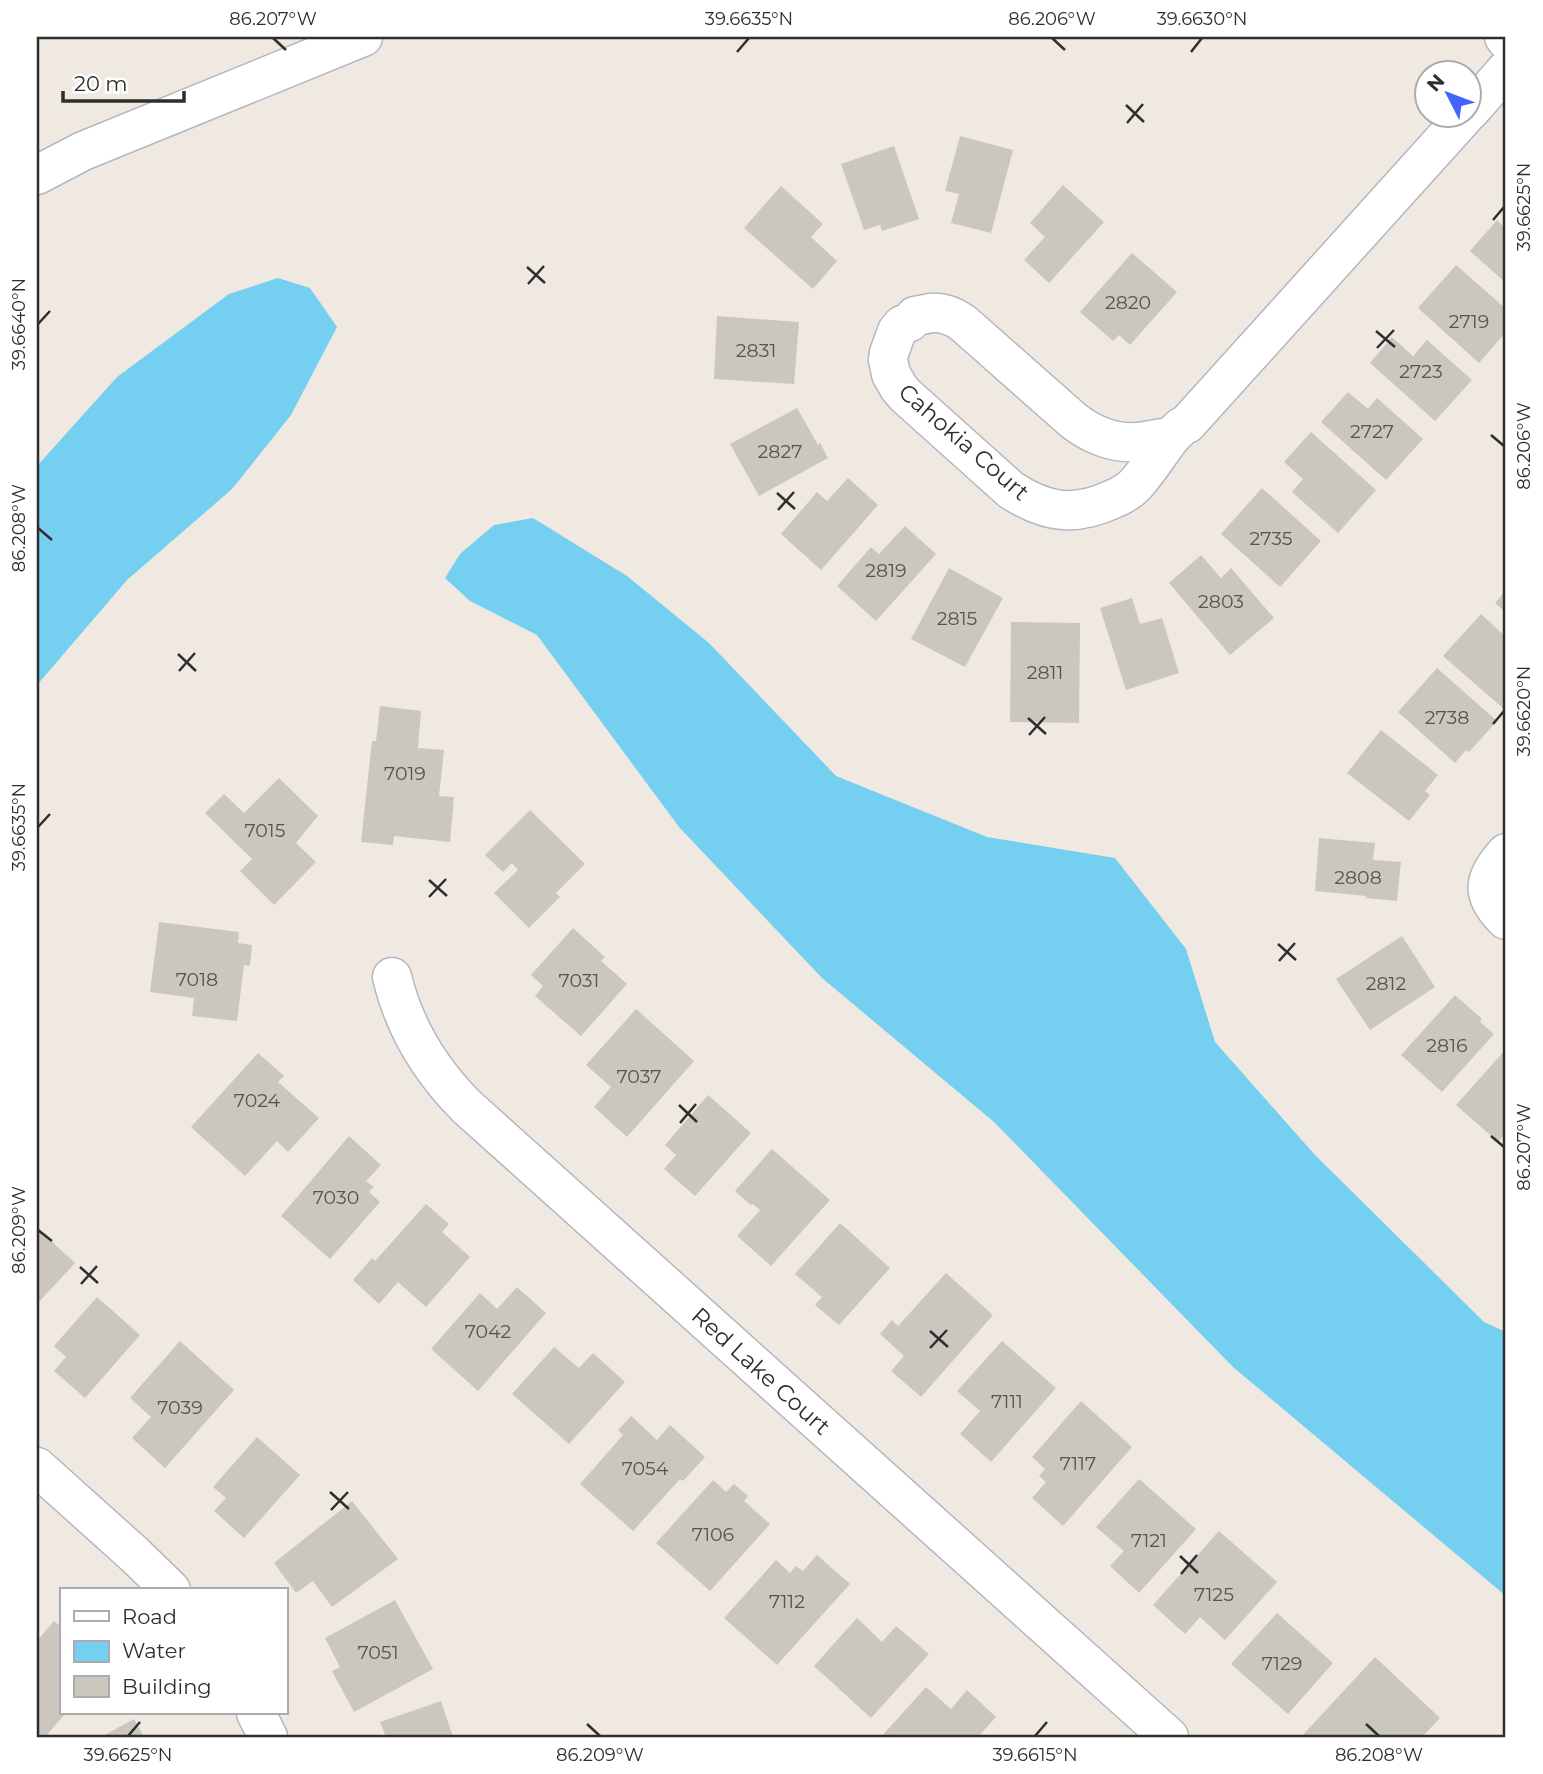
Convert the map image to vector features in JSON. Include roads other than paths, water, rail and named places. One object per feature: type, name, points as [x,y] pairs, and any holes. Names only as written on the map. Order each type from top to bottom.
[{"type":"street","points":[[37,175],[83,151],[355,38]]},
{"type":"street","points":[[1484,94],[1506,70]]},
{"type":"street","name":"Cahokia Court","points":[[1171,438],[1126,442],[1114,441],[1089,432],[1074,422],[955,317],[939,313],[915,316],[897,331],[889,353],[891,374],[899,388],[1011,489],[1035,504],[1062,511],[1100,506],[1122,496],[1133,487],[1171,438],[1187,424],[1452,130]]},
{"type":"street","points":[[1506,853],[1489,878],[1491,904],[1506,920]]},
{"type":"street","name":"Red Lake Court","points":[[391,977],[411,1032],[442,1080],[467,1107],[1169,1737]]},
{"type":"street","points":[[37,1467],[169,1588]]},
{"type":"street","points":[[256,1714],[268,1737]]},
{"type":"water","points":[[278,278],[310,288],[337,327],[291,415],[232,489],[127,580],[37,685],[37,466],[117,377],[229,294]]},
{"type":"water","points":[[533,518],[627,576],[709,643],[836,776],[987,837],[1115,858],[1186,949],[1215,1042],[1315,1155],[1484,1322],[1506,1332],[1506,1596],[1233,1367],[994,1122],[822,978],[679,827],[537,635],[470,601],[445,578],[460,554],[494,525]]}]
